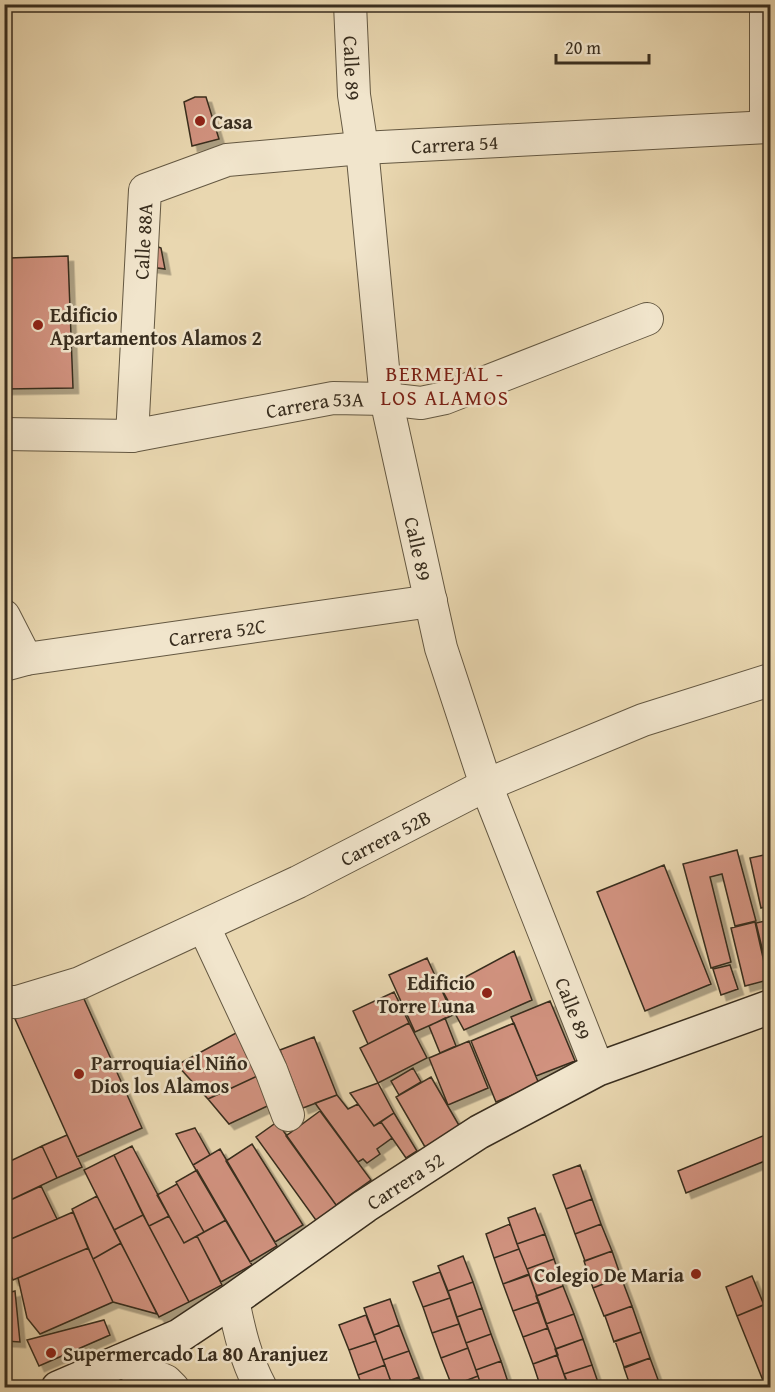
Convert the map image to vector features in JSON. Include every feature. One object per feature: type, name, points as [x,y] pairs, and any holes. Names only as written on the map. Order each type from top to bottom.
[{"type":"street","name":"Calle 89","points":[[350,4],[354,95],[362,148],[386,399],[441,648],[486,785],[598,1069]]},
{"type":"street","points":[[766,4],[768,127]]},
{"type":"street","name":"Carrera 54","points":[[145,190],[227,160],[362,148],[768,127]]},
{"type":"street","name":"Calle 88A","points":[[132,436],[145,190]]},
{"type":"street","name":"Carrera 53A","points":[[4,434],[132,436],[333,398],[386,399],[421,404],[445,398],[647,319]]},
{"type":"street","name":"Carrera 52C","points":[[15,662],[431,601]]},
{"type":"street","points":[[4,616],[15,662]]},
{"type":"street","name":"Carrera 52B","points":[[4,1002],[17,1002],[80,983],[298,882],[486,785],[643,720],[771,680]]},
{"type":"street","points":[[204,927],[271,1070],[288,1115]]},
{"type":"street","name":"Carrera 52","points":[[58,1388],[179,1336],[365,1206],[479,1132],[598,1069],[771,1007]]},
{"type":"street","points":[[233,1300],[241,1339],[261,1388]]},
{"type":"street","points":[[120,1361],[166,1381],[173,1388]]},
{"type":"building","name":"Casa","points":[[195,97],[206,97],[219,139],[192,146],[184,102]]},
{"type":"building","points":[[151,244],[161,248],[165,269],[151,267]]},
{"type":"building","name":"Edificio Apartamentos Alamos 2","points":[[68,256],[73,388],[4,389],[4,263],[9,258]]},
{"type":"building","points":[[737,850],[756,921],[735,926],[722,874],[710,877],[731,962],[711,968],[683,864]]},
{"type":"building","points":[[769,854],[770,906],[761,908],[750,858]]},
{"type":"building","points":[[664,865],[711,984],[645,1011],[597,892]]},
{"type":"building","points":[[770,920],[770,976],[769,977],[756,923]]},
{"type":"building","points":[[755,922],[768,980],[745,986],[731,928]]},
{"type":"building","name":"Edificio Torre Luna","points":[[514,951],[532,1000],[464,1030],[440,986],[460,980]]},
{"type":"building","points":[[427,958],[453,1015],[415,1032],[389,975]]},
{"type":"building","points":[[730,965],[738,989],[721,995],[713,969]]},
{"type":"building","name":"Parroquia el Niño Dios los Alamos","points":[[80,990],[142,1128],[77,1157],[15,1019]]},
{"type":"building","points":[[394,992],[409,1023],[368,1044],[353,1011]]},
{"type":"building","points":[[550,1001],[575,1061],[536,1076],[511,1017]]},
{"type":"building","points":[[445,1018],[456,1046],[440,1053],[429,1026]]},
{"type":"building","points":[[409,1023],[427,1058],[378,1083],[360,1048]]},
{"type":"building","points":[[514,1023],[539,1084],[496,1102],[471,1041]]},
{"type":"building","points":[[247,1027],[268,1071],[208,1099],[177,1065]]},
{"type":"building","points":[[314,1037],[337,1095],[303,1108],[280,1050]]},
{"type":"building","points":[[469,1041],[488,1088],[448,1105],[429,1058]]},
{"type":"building","points":[[413,1068],[421,1082],[399,1095],[391,1081]]},
{"type":"building","points":[[268,1071],[278,1101],[229,1124],[208,1099]]},
{"type":"building","points":[[431,1077],[460,1127],[425,1147],[396,1097]]},
{"type":"building","points":[[378,1083],[394,1113],[374,1126],[350,1093]]},
{"type":"building","points":[[337,1095],[348,1109],[358,1104],[374,1126],[381,1122],[392,1138],[377,1149],[380,1154],[367,1163],[363,1159],[358,1162],[315,1103]]},
{"type":"building","points":[[320,1111],[371,1180],[336,1205],[286,1136]]},
{"type":"building","points":[[394,1113],[417,1151],[406,1158],[381,1122]]},
{"type":"building","points":[[277,1122],[339,1209],[318,1223],[256,1137]]},
{"type":"building","points":[[195,1128],[210,1155],[193,1165],[176,1134]]},
{"type":"building","points":[[770,1133],[770,1159],[686,1193],[678,1171]]},
{"type":"building","points":[[67,1135],[82,1167],[57,1178],[42,1146]]},
{"type":"building","points":[[252,1144],[303,1225],[275,1242],[226,1161]]},
{"type":"building","points":[[42,1146],[57,1178],[4,1203],[4,1164]]},
{"type":"building","points":[[132,1146],[169,1216],[149,1226],[114,1155]]},
{"type":"building","points":[[220,1149],[277,1246],[250,1262],[193,1165]]},
{"type":"building","points":[[114,1155],[143,1215],[114,1230],[84,1170]]},
{"type":"building","points":[[580,1165],[592,1199],[566,1209],[553,1175]]},
{"type":"building","points":[[197,1170],[226,1220],[204,1232],[176,1182]]},
{"type":"building","points":[[177,1184],[204,1232],[184,1243],[157,1195]]},
{"type":"building","points":[[41,1186],[57,1219],[4,1242],[4,1203]]},
{"type":"building","points":[[97,1196],[121,1243],[93,1259],[72,1209]]},
{"type":"building","points":[[592,1199],[601,1224],[575,1234],[566,1209]]},
{"type":"building","points":[[535,1208],[545,1234],[517,1244],[508,1218]]},
{"type":"building","points":[[73,1212],[88,1248],[13,1280],[4,1260],[4,1242]]},
{"type":"building","points":[[143,1215],[189,1302],[159,1317],[114,1230]]},
{"type":"building","points":[[169,1216],[184,1243],[197,1236],[222,1285],[189,1302],[149,1226]]},
{"type":"building","points":[[226,1220],[252,1265],[221,1282],[197,1236]]},
{"type":"building","points":[[510,1224],[519,1249],[494,1258],[486,1234]]},
{"type":"building","points":[[601,1224],[612,1251],[585,1261],[575,1234]]},
{"type":"building","points":[[545,1234],[554,1259],[527,1269],[517,1244]]},
{"type":"building","points":[[121,1243],[157,1314],[113,1302],[93,1259]]},
{"type":"building","points":[[88,1248],[113,1302],[40,1334],[27,1318],[18,1278]]},
{"type":"building","points":[[519,1249],[529,1274],[503,1284],[494,1258]]},
{"type":"building","points":[[612,1251],[621,1277],[593,1288],[584,1261]]},
{"type":"building","points":[[463,1256],[473,1282],[448,1291],[438,1266]]},
{"type":"building","points":[[554,1259],[563,1286],[537,1296],[527,1269]]},
{"type":"building","points":[[440,1272],[450,1298],[423,1307],[413,1282]]},
{"type":"building","points":[[529,1275],[539,1302],[513,1311],[503,1284]]},
{"type":"building","points":[[752,1276],[764,1305],[737,1316],[726,1287]]},
{"type":"building","points":[[621,1277],[632,1306],[604,1316],[593,1288]]},
{"type":"building","points":[[473,1282],[482,1308],[457,1317],[448,1291]]},
{"type":"building","points":[[563,1286],[574,1314],[546,1324],[536,1296]]},
{"type":"building","points":[[15,1291],[20,1342],[5,1341],[4,1294]]},
{"type":"building","points":[[450,1298],[459,1324],[432,1333],[423,1307]]},
{"type":"building","points":[[390,1299],[399,1325],[374,1335],[364,1308]]},
{"type":"building","points":[[539,1302],[548,1328],[523,1337],[513,1311]]},
{"type":"building","points":[[770,1302],[770,1388],[766,1388],[737,1316]]},
{"type":"building","points":[[632,1306],[641,1332],[614,1342],[605,1316]]},
{"type":"building","points":[[482,1308],[491,1334],[466,1343],[457,1317]]},
{"type":"building","points":[[574,1314],[583,1339],[556,1349],[546,1324]]},
{"type":"building","points":[[366,1315],[376,1341],[349,1350],[339,1325]]},
{"type":"building","name":"Supermercado La 80 Aranjuez","points":[[104,1320],[110,1335],[39,1366],[27,1340]]},
{"type":"building","points":[[459,1324],[468,1348],[441,1358],[432,1333]]},
{"type":"building","points":[[399,1325],[409,1351],[383,1360],[374,1335]]},
{"type":"building","points":[[548,1328],[558,1355],[533,1364],[523,1337]]},
{"type":"building","points":[[641,1332],[650,1358],[624,1367],[615,1341]]},
{"type":"building","points":[[491,1334],[501,1361],[476,1370],[466,1343]]},
{"type":"building","points":[[583,1339],[592,1365],[564,1374],[555,1349]]},
{"type":"building","points":[[376,1341],[385,1365],[358,1375],[349,1350]]},
{"type":"building","points":[[468,1348],[478,1376],[452,1386],[441,1358]]},
{"type":"building","points":[[409,1351],[419,1377],[393,1387],[383,1360]]},
{"type":"building","points":[[557,1355],[567,1383],[555,1388],[541,1388],[533,1364]]},
{"type":"building","points":[[650,1358],[660,1385],[653,1388],[631,1388],[624,1368]]},
{"type":"building","points":[[501,1361],[510,1388],[482,1388],[476,1370]]},
{"type":"building","points":[[385,1365],[393,1388],[363,1388],[358,1375]]},
{"type":"building","points":[[592,1365],[600,1388],[570,1388],[564,1374]]},
{"type":"building","points":[[478,1376],[482,1388],[452,1388],[452,1386]]},
{"type":"building","points":[[419,1377],[423,1388],[393,1387]]},
{"type":"place","name":"Casa","points":[[200,121]]},
{"type":"place","name":"Edificio Apartamentos Alamos 2","points":[[38,325]]},
{"type":"place","name":"Edificio Torre Luna","points":[[487,993]]},
{"type":"place","name":"Parroquia el Niño Dios los Alamos","points":[[79,1074]]},
{"type":"place","name":"Colegio De Maria","points":[[696,1274]]},
{"type":"place","name":"Supermercado La 80 Aranjuez","points":[[51,1353]]},
{"type":"district","name":"BERMEJAL - LOS ALAMOS","points":[[445,385]]}]
